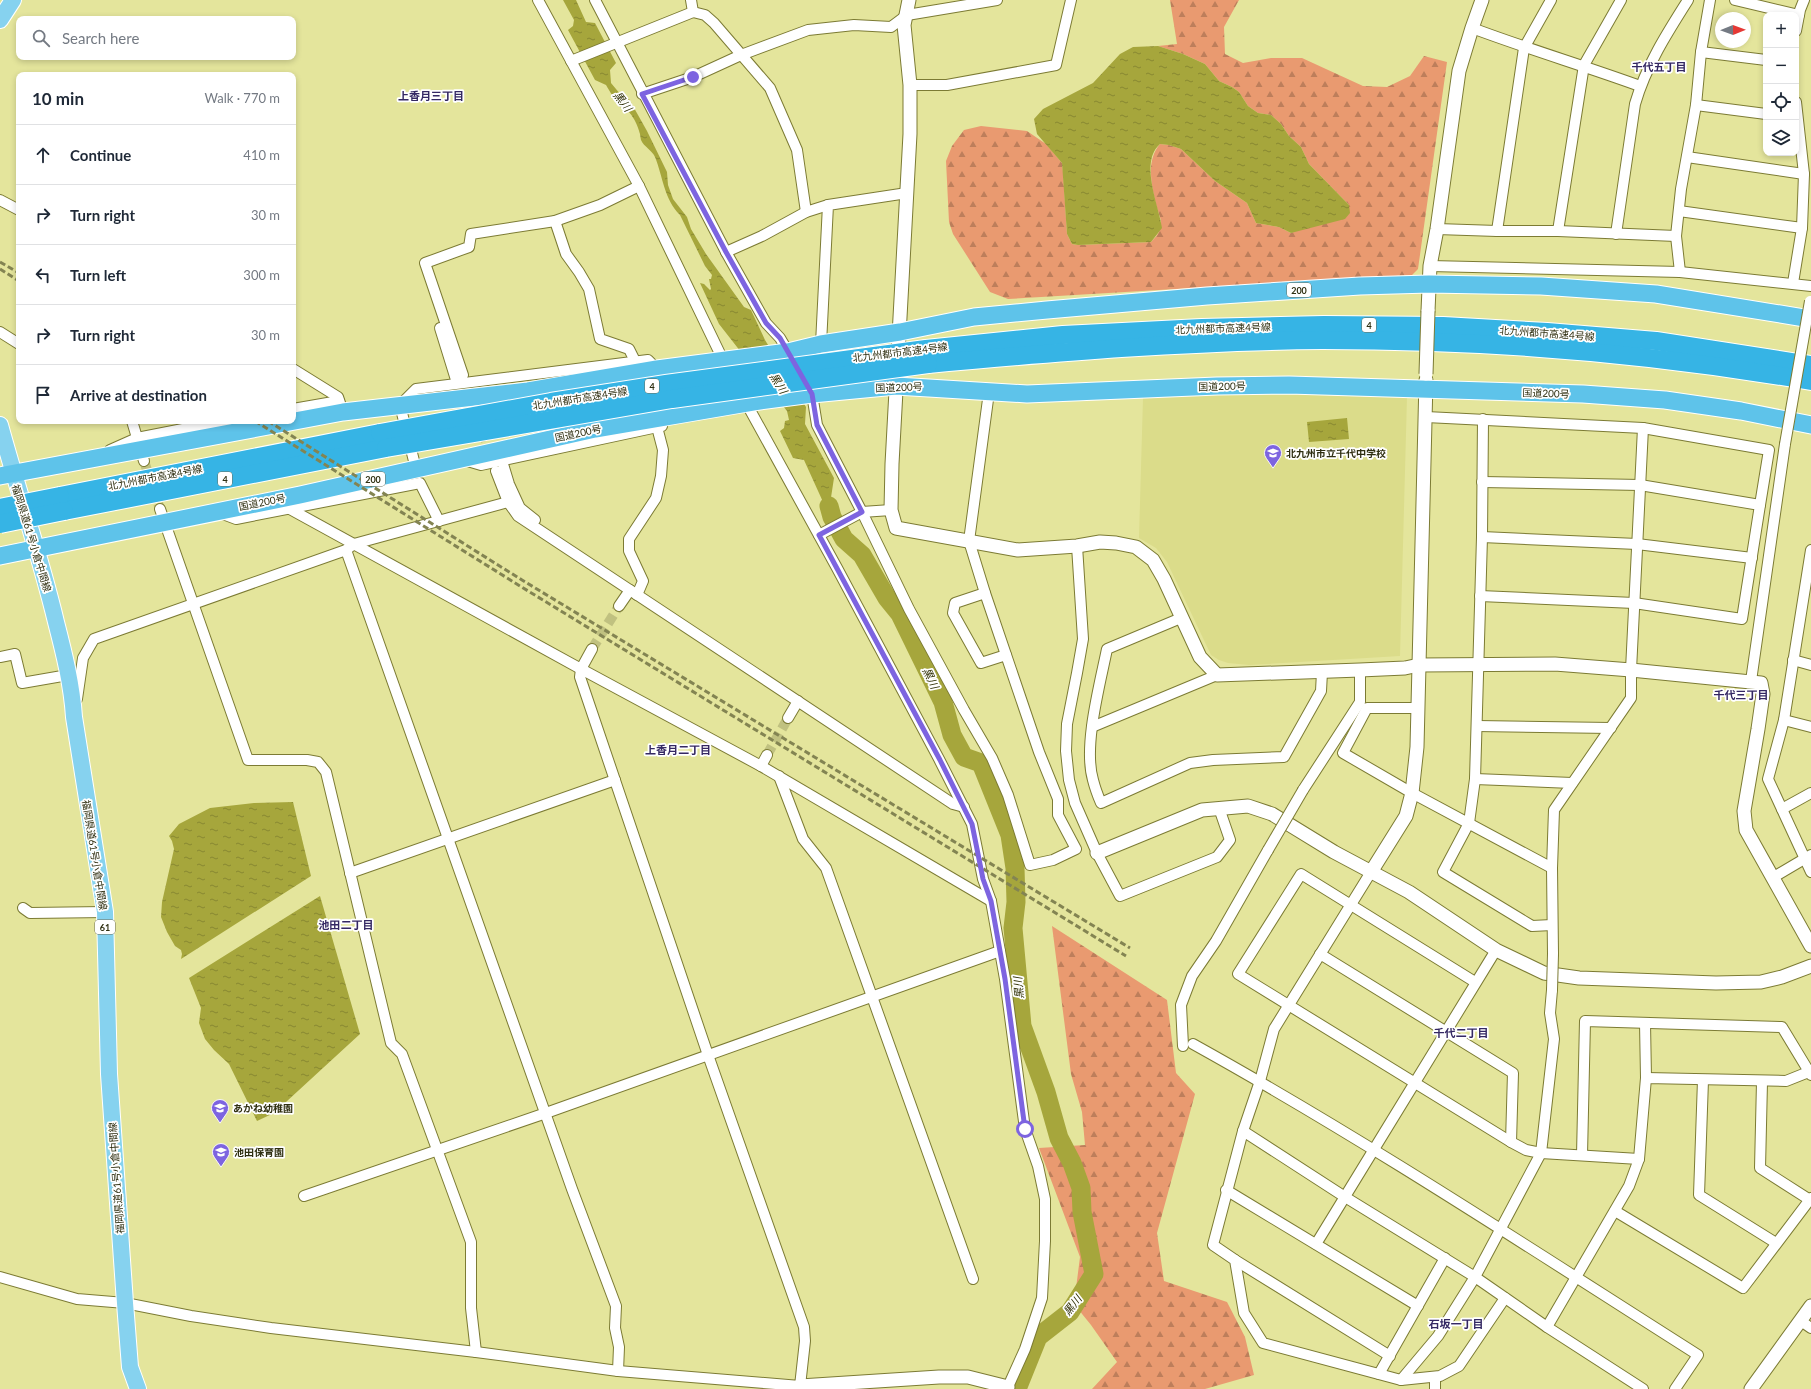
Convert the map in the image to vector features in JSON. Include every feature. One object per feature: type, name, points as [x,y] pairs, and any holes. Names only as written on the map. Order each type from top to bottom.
[{"type":"highway","name":"200","points":[[296,416],[341,407],[400,405],[528,391],[658,369],[785,352],[821,344],[900,332],[974,317],[1207,296],[1360,286],[1429,284],[1541,286],[1656,294],[1811,319]]},
{"type":"highway","name":"北九州都市高速4号線","points":[[0,524],[62,504],[383,441],[551,402],[666,384],[926,356],[1063,335],[1202,328],[1324,325],[1435,326],[1548,332],[1656,341],[1811,365]]},
{"type":"highway","name":"北九州都市高速4号線","points":[[926,356],[1324,340],[1522,347],[1645,356],[1811,381]]},
{"type":"highway","name":"国道200号","points":[[0,556],[162,515],[217,511],[418,476],[460,459],[595,429],[750,403],[896,386],[1027,394],[1217,386],[1282,386],[1426,382],[1665,400],[1741,411],[1811,425]]},
{"type":"highway","name":"200","points":[[7,475],[260,424]]},
{"type":"highway","name":"北九州都市高速4号線","points":[[0,508],[62,504]]},
{"type":"main road","points":[[0,20],[13,0]]},
{"type":"main road","name":"福岡県道61号小倉中間線","points":[[0,425],[7,475],[36,548],[53,607],[68,675],[105,912],[109,1074],[130,1367],[138,1389]]},
{"type":"street","points":[[0,1278],[77,1299],[125,1303],[191,1316],[271,1328],[476,1352],[618,1371],[783,1387],[939,1377],[968,1377],[1011,1388],[1026,1349],[1042,1298],[1045,1241],[1045,1199],[1038,1166],[1025,1129],[1005,979],[991,901],[983,879],[972,824],[821,534],[727,360],[639,186],[538,0]]},
{"type":"street","points":[[595,0],[616,44],[726,252],[766,323],[780,338],[785,352],[809,395],[817,425],[860,514],[909,609],[992,758],[1008,795],[1030,865],[1053,860],[1076,849],[1058,815],[1058,799],[1039,752],[984,593],[969,541],[989,392]]},
{"type":"street","points":[[691,0],[693,12]]},
{"type":"street","points":[[909,0],[904,25],[910,86],[910,134],[896,386],[891,510],[896,528],[1018,550],[1077,546],[1100,542],[1116,543],[1136,547],[1153,560],[1164,579],[1200,657],[1217,675]]},
{"type":"street","points":[[642,94],[693,77],[741,54],[808,30],[854,25],[891,27],[907,15],[995,0]]},
{"type":"street","points":[[910,86],[947,85],[1056,65],[1071,0]]},
{"type":"street","points":[[1390,1356],[1213,1245],[1226,1190],[1243,1131],[1260,1081],[1274,1029],[1406,816],[1412,793],[1418,747],[1430,266],[1437,229],[1459,71],[1482,0]]},
{"type":"street","points":[[1497,231],[1524,48],[1551,0]]},
{"type":"street","points":[[1558,230],[1584,65],[1621,0]]},
{"type":"street","points":[[1616,234],[1635,104],[1640,86],[1665,35],[1688,0]]},
{"type":"street","points":[[1680,272],[1676,236],[1696,104],[1701,52],[1710,0]]},
{"type":"street","points":[[1735,0],[1786,12]]},
{"type":"street","points":[[1799,15],[1804,0]]},
{"type":"street","points":[[572,61],[693,12],[705,15],[770,88],[797,150],[806,212]]},
{"type":"street","points":[[1472,28],[1524,48],[1584,65],[1640,86]]},
{"type":"street","points":[[1701,52],[1763,60]]},
{"type":"street","points":[[1696,104],[1763,114]]},
{"type":"street","points":[[1793,283],[1802,228],[1804,174],[1797,120]]},
{"type":"street","points":[[1687,157],[1804,174]]},
{"type":"street","points":[[460,379],[441,310],[425,262],[469,247],[471,234],[555,221],[600,206],[639,186]]},
{"type":"street","points":[[726,252],[762,236],[806,212],[828,205],[907,193]]},
{"type":"street","points":[[0,200],[16,208]]},
{"type":"street","points":[[821,344],[828,205]]},
{"type":"street","points":[[1679,211],[1802,228]]},
{"type":"street","points":[[555,221],[566,254],[589,289],[600,339],[629,348],[635,361]]},
{"type":"street","points":[[1437,229],[1497,231],[1558,230],[1676,236]]},
{"type":"street","points":[[1430,266],[1680,272],[1811,286]]},
{"type":"street","points":[[1751,681],[1785,444],[1811,300]]},
{"type":"street","points":[[441,310],[452,320],[472,382]]},
{"type":"street","points":[[0,332],[16,342]]},
{"type":"street","points":[[439,521],[418,476],[400,405],[416,389],[460,379],[472,382],[635,361],[648,360],[658,369]]},
{"type":"street","points":[[296,370],[338,397],[341,407],[296,409]]},
{"type":"street","points":[[460,459],[481,465],[683,422],[696,412]]},
{"type":"street","points":[[1426,417],[1643,428],[1769,450],[1742,619],[1634,603],[1480,596]]},
{"type":"street","points":[[1483,419],[1482,537],[1475,779],[1469,823],[1443,872],[1532,926],[1552,925]]},
{"type":"street","points":[[133,424],[140,449],[215,424]]},
{"type":"street","points":[[619,606],[643,581],[629,551],[629,539],[656,498],[661,476],[663,450],[657,427]]},
{"type":"street","points":[[1401,1380],[1438,1336],[1475,1277],[1541,1153],[1554,1039],[1550,1013],[1553,954],[1552,868],[1554,810],[1631,698],[1631,670],[1643,428]]},
{"type":"street","points":[[502,460],[509,484],[520,508],[544,527],[556,541]]},
{"type":"street","points":[[496,471],[508,502],[518,516],[953,804],[964,807]]},
{"type":"street","points":[[217,511],[236,519],[290,509],[418,476]]},
{"type":"street","points":[[1482,482],[1640,485],[1760,505]]},
{"type":"street","points":[[74,717],[83,658],[94,639],[350,547],[508,502]]},
{"type":"street","points":[[290,509],[350,547],[779,776],[991,901]]},
{"type":"street","points":[[821,534],[860,514],[891,510]]},
{"type":"street","points":[[162,515],[248,760],[307,760],[318,762],[326,772],[391,1043],[402,1054],[471,1242],[471,1308],[476,1352]]},
{"type":"street","points":[[1482,537],[1637,544],[1752,558]]},
{"type":"street","points":[[1077,546],[1083,639],[1078,673],[1066,724],[1066,751],[1069,780],[1075,803],[1097,852],[1120,896],[1217,857],[1230,840],[1219,808]]},
{"type":"street","points":[[350,547],[449,838],[616,1306],[615,1328],[619,1347],[618,1371]]},
{"type":"street","points":[[1811,550],[1806,605],[1793,660],[1784,720],[1768,779],[1782,809],[1808,857],[1811,872]]},
{"type":"street","points":[[984,593],[955,603],[953,613],[980,663],[1006,655]]},
{"type":"street","points":[[1181,618],[1107,649],[1092,727],[1092,779],[1101,803],[1190,763],[1214,760],[1284,756],[1321,690],[1322,672]]},
{"type":"street","points":[[592,649],[581,669],[580,677],[708,1055],[804,1327],[805,1341],[800,1386]]},
{"type":"street","points":[[0,657],[15,654],[22,683],[68,675]]},
{"type":"street","points":[[1793,660],[1811,665]]},
{"type":"street","points":[[1092,727],[1217,675],[1405,668],[1419,665],[1555,664],[1761,683],[1763,694],[1744,810],[1746,830],[1811,946]]},
{"type":"street","points":[[1182,1046],[1181,1004],[1192,976],[1216,941],[1304,790],[1360,702],[1360,670]]},
{"type":"street","points":[[788,718],[798,701]]},
{"type":"street","points":[[1418,708],[1367,708],[1343,753],[1412,793],[1552,868]]},
{"type":"street","points":[[1784,720],[1811,727]]},
{"type":"street","points":[[1477,726],[1611,728]]},
{"type":"street","points":[[761,766],[767,754]]},
{"type":"street","points":[[779,776],[803,839],[826,868],[973,1278]]},
{"type":"street","points":[[1475,779],[1572,783]]},
{"type":"street","points":[[350,873],[615,780]]},
{"type":"street","points":[[1782,809],[1811,793]]},
{"type":"street","points":[[1097,852],[1202,810],[1248,806],[1272,814],[1371,872],[1409,892],[1496,950],[1544,973],[1579,978],[1761,982],[1782,977],[1811,966]]},
{"type":"street","points":[[1772,878],[1808,857]]},
{"type":"street","points":[[1475,982],[1301,874],[1238,974],[1526,1150],[1541,1153],[1639,1159]]},
{"type":"street","points":[[23,908],[30,913],[105,912]]},
{"type":"street","points":[[1316,1244],[1475,982],[1496,950]]},
{"type":"street","points":[[304,1196],[546,1113],[1000,951]]},
{"type":"street","points":[[1320,954],[1513,1073],[1511,1142]]},
{"type":"street","points":[[1582,1155],[1585,1021],[1782,1027],[1810,1073],[1786,1081],[1762,1082],[1646,1078]]},
{"type":"street","points":[[1547,1327],[1629,1186],[1639,1159],[1646,1078],[1645,1023]]},
{"type":"street","points":[[1194,1044],[1260,1081],[1501,1228],[1576,1278],[1698,1355],[1676,1389]]},
{"type":"street","points":[[1703,1080],[1699,1195],[1776,1243]]},
{"type":"street","points":[[1615,1211],[1743,1288],[1811,1199],[1760,1168],[1762,1082]]},
{"type":"street","points":[[1243,1131],[1345,1197],[1475,1277],[1547,1327],[1643,1389]]},
{"type":"street","points":[[1226,1190],[1418,1306]]},
{"type":"street","points":[[1379,1374],[1445,1258]]},
{"type":"street","points":[[1235,1260],[1244,1313],[1263,1343],[1401,1380],[1440,1376],[1459,1366],[1504,1298]]},
{"type":"street","points":[[1751,1389],[1806,1324],[1811,1306]]},
{"type":"street","points":[[1435,1377],[1435,1389]]},
{"type":"shaded area","name":"北九州市立千代中学校","points":[[1254,392],[1407,397],[1400,656],[1249,665],[1228,663],[1219,660],[1211,655],[1167,562],[1156,548],[1139,538],[1143,398]]},
{"type":"green space","points":[[1170,0],[1239,0],[1224,27],[1225,54],[1243,63],[1271,58],[1302,58],[1363,86],[1387,87],[1410,76],[1424,56],[1447,62],[1418,269],[1412,275],[1008,299],[990,292],[953,234],[949,222],[946,161],[952,146],[964,130],[981,126],[1027,131],[1046,144],[1062,163],[1067,234],[1072,244],[1151,242],[1155,238],[1161,226],[1161,219],[1153,192],[1151,166],[1152,158],[1160,144],[1181,149],[1215,181],[1247,203],[1256,223],[1279,227],[1291,233],[1349,205],[1309,164],[1301,147],[1289,136],[1281,124],[1271,115],[1258,113],[1248,106],[1239,92],[1219,81],[1205,64],[1183,54],[1158,46],[1177,44]]},
{"type":"green space","points":[[1052,926],[1167,1000],[1176,1073],[1195,1094],[1157,1233],[1164,1281],[1227,1302],[1245,1337],[1254,1375],[1205,1389],[1092,1389],[1117,1362],[1074,1304],[1080,1257],[1039,1148],[1085,1145],[1082,1112],[1071,1074]]},
{"type":"water","points":[[563,0],[576,0],[586,22],[595,23],[616,63],[610,70],[611,83],[621,95],[629,99],[647,131],[667,172],[668,185],[673,199],[687,217],[691,229],[706,254],[744,307],[751,310],[765,340],[806,407],[805,424],[834,478],[830,504],[838,522],[833,524],[804,460],[793,458],[780,431],[784,428],[785,421],[789,420],[787,411],[719,324],[700,283],[704,284],[710,290],[709,279],[711,279],[712,275],[705,266],[680,215],[670,202],[664,188],[655,157],[642,142],[633,117],[627,110],[619,107],[606,85],[595,80],[568,30],[573,26],[574,20]]},
{"type":"water","points":[[1158,46],[1183,54],[1205,64],[1219,81],[1239,92],[1248,106],[1258,113],[1271,115],[1281,124],[1289,136],[1301,147],[1309,164],[1349,205],[1350,213],[1345,219],[1291,233],[1279,227],[1256,223],[1247,203],[1215,181],[1181,149],[1160,144],[1154,152],[1151,162],[1151,173],[1162,228],[1151,242],[1072,244],[1067,234],[1062,163],[1037,134],[1034,119],[1043,109],[1093,83],[1120,54],[1133,47]]},
{"type":"water","points":[[1347,418],[1349,439],[1309,442],[1307,422]]},
{"type":"water","points":[[293,802],[311,876],[181,959],[181,950],[175,946],[161,917],[162,902],[174,849],[169,836],[179,824],[210,808],[254,803]]},
{"type":"water","points":[[320,896],[360,1034],[274,1113],[257,1121],[229,1064],[205,1039],[199,1023],[201,1008],[189,978]]},
{"type":"waterway","name":"黒川","points":[[829,506],[832,517],[844,539],[862,555],[887,598],[900,614],[943,702],[952,735],[964,757],[981,763],[1010,835],[1015,868],[1016,902],[1013,928],[1022,1026],[1046,1092],[1059,1138],[1072,1163],[1081,1188],[1082,1212],[1094,1274],[1070,1312],[1038,1337],[1017,1389]]},
{"type":"tunnel","points":[[463,375],[491,456]]},
{"type":"tunnel","points":[[144,461],[160,509]]},
{"type":"tunnel","points":[[592,649],[619,606]]},
{"type":"tunnel","points":[[767,755],[788,718]]},
{"type":"railway","points":[[0,262],[16,271]]},
{"type":"railway","points":[[0,269],[16,279]]},
{"type":"railway","points":[[260,424],[520,586],[1126,956]]},
{"type":"railway","points":[[273,424],[522,580],[1130,948]]},
{"type":"place","name":"北九州市立千代中学校","points":[[1273,468]]},
{"type":"place","name":"あかね幼稚園","points":[[220,1123]]},
{"type":"place","name":"池田保育園","points":[[221,1167]]},
{"type":"district","name":"千代五丁目","points":[[1659,66]]},
{"type":"district","name":"上香月三丁目","points":[[431,95]]},
{"type":"district","name":"千代三丁目","points":[[1741,694]]},
{"type":"district","name":"上香月二丁目","points":[[678,749]]},
{"type":"district","name":"池田二丁目","points":[[346,924]]},
{"type":"district","name":"千代二丁目","points":[[1461,1032]]},
{"type":"district","name":"石坂一丁目","points":[[1456,1323]]},
{"type":"route","points":[[693,77],[642,94],[726,252],[766,323],[780,338],[812,394],[817,425],[862,512],[819,535],[940,760],[972,824],[983,879],[991,901],[1005,979],[1025,1129]]}]
